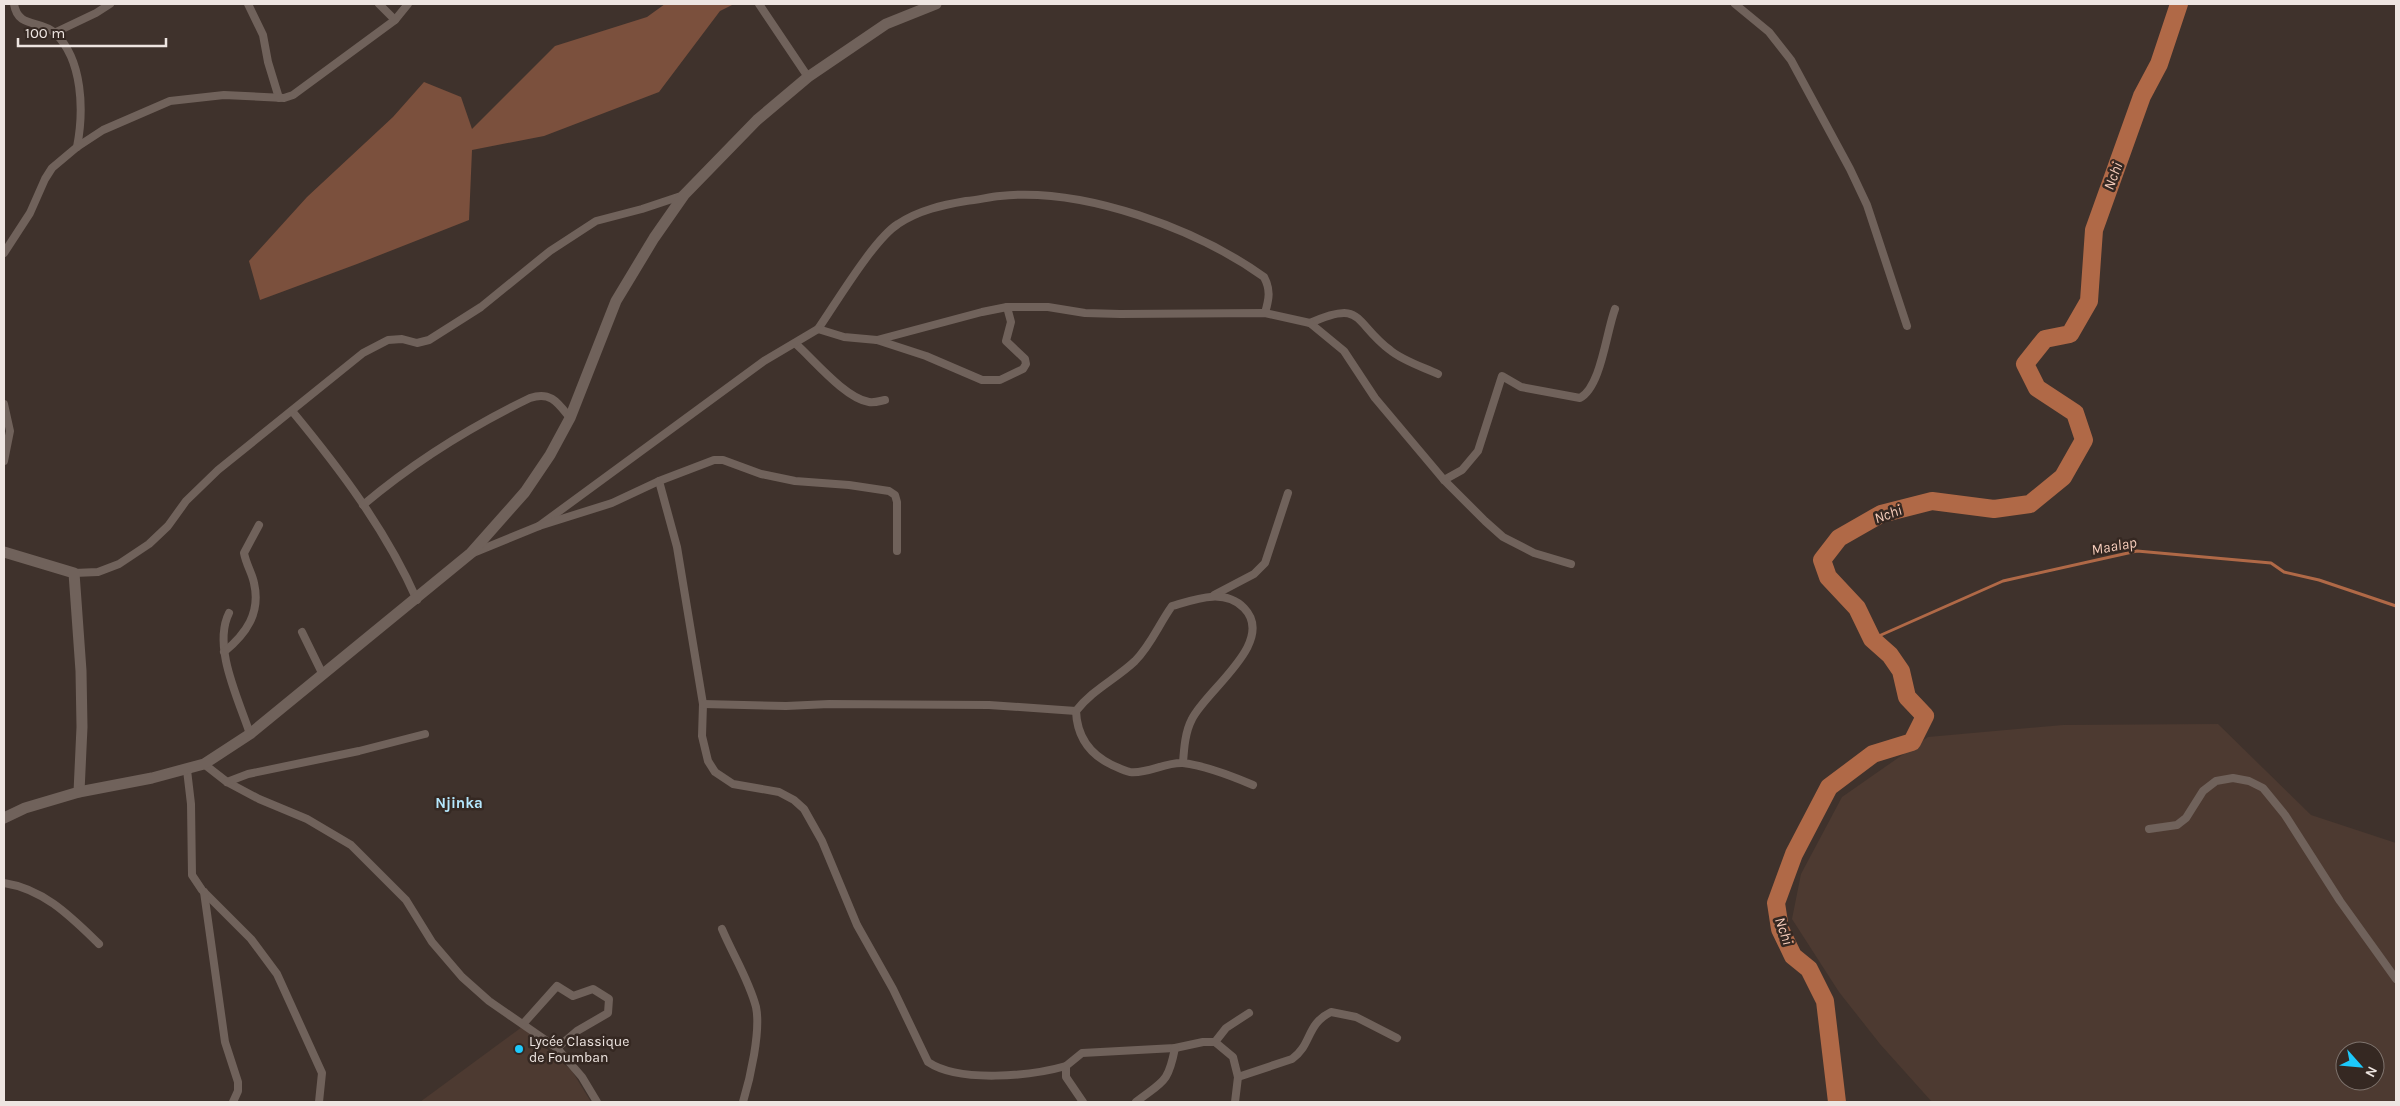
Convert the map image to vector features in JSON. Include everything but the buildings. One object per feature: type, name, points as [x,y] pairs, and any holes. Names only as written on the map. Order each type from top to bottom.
[{"type":"main road","points":[[4,818],[32,806],[79,792],[187,770],[204,764],[250,734],[417,600],[472,553],[537,476],[570,418],[616,301],[654,238],[684,195],[757,120],[808,77],[886,24],[936,4]]},
{"type":"main road","points":[[4,552],[74,572],[81,671],[82,727],[79,792]]},
{"type":"street","points":[[14,4],[17,15],[22,20],[54,33],[71,58],[77,75],[79,122],[77,147]]},
{"type":"street","points":[[54,33],[96,13],[110,4]]},
{"type":"street","points":[[248,4],[263,35],[268,62],[279,98]]},
{"type":"street","points":[[379,4],[395,20]]},
{"type":"street","points":[[4,254],[30,213],[45,178],[52,168],[77,147],[104,130],[170,101],[224,95],[279,98],[293,95],[308,86],[395,20],[408,4]]},
{"type":"street","points":[[759,4],[808,77]]},
{"type":"street","points":[[1735,4],[1769,32],[1791,60],[1850,169],[1867,206],[1907,326]]},
{"type":"street","points":[[74,572],[98,572],[119,564],[149,544],[168,526],[186,501],[203,484],[363,354],[378,344],[388,340],[402,339],[417,343],[428,340],[481,307],[550,251],[596,221],[642,209],[684,195]]},
{"type":"street","points":[[539,526],[764,361],[796,344],[818,329],[876,246],[897,224],[920,212],[943,205],[1001,196],[1051,197],[1095,204],[1182,231],[1211,244],[1264,277],[1269,285],[1270,297],[1265,313]]},
{"type":"street","points":[[818,329],[844,337],[877,340],[926,356],[982,380],[1000,380],[1023,369],[1026,364],[1025,359],[1006,341],[1011,322],[1007,307]]},
{"type":"street","points":[[877,340],[1007,307],[1048,307],[1085,313],[1120,314],[1265,313],[1310,323],[1344,350],[1375,398],[1444,480],[1485,521],[1503,537],[1534,553],[1571,564]]},
{"type":"street","points":[[1444,480],[1462,470],[1478,451],[1502,376],[1521,387],[1580,398],[1587,395],[1592,389],[1615,309]]},
{"type":"street","points":[[1310,323],[1332,313],[1346,312],[1356,316],[1390,351],[1438,374]]},
{"type":"street","points":[[796,344],[835,380],[860,399],[871,403],[885,400]]},
{"type":"street","points":[[363,505],[397,477],[464,432],[530,398],[541,394],[550,397],[570,418]]},
{"type":"street","points":[[4,404],[10,431],[4,461]]},
{"type":"street","points":[[292,411],[341,472],[363,505],[408,578],[417,600]]},
{"type":"street","points":[[472,553],[539,526],[612,503],[659,480],[714,460],[723,460],[761,474],[795,481],[849,485],[889,491],[895,496],[897,502],[897,551]]},
{"type":"street","points":[[659,480],[677,547],[703,704],[704,749],[714,772],[733,784],[779,792],[794,800],[804,809],[822,841],[857,925],[893,989],[928,1062],[938,1069],[957,1074],[1026,1075],[1066,1066],[1082,1054],[1175,1048],[1202,1042],[1215,1042],[1233,1057],[1238,1077],[1235,1102]]},
{"type":"street","points":[[1253,785],[1212,770],[1183,763],[1130,772],[1104,761],[1082,740],[1076,725],[1076,711],[1086,699],[1134,662],[1146,649],[1172,606],[1214,595],[1254,574],[1265,563],[1288,493]]},
{"type":"street","points":[[224,652],[245,633],[255,606],[254,584],[244,553],[259,525]]},
{"type":"street","points":[[1183,763],[1190,720],[1198,706],[1231,671],[1244,654],[1252,637],[1252,624],[1248,613],[1239,603],[1214,595]]},
{"type":"street","points":[[230,613],[224,629],[224,652],[250,734]]},
{"type":"street","points":[[302,632],[323,675]]},
{"type":"street","points":[[703,704],[786,706],[829,704],[989,705],[1076,711]]},
{"type":"street","points":[[227,782],[248,774],[359,751],[425,734]]},
{"type":"street","points":[[204,764],[227,782],[259,799],[307,819],[351,845],[406,900],[432,942],[462,977],[488,1001],[557,1048],[575,1066],[597,1102]]},
{"type":"street","points":[[187,770],[191,804],[192,875],[204,892],[251,939],[277,974],[322,1073],[319,1102]]},
{"type":"street","points":[[2149,828],[2177,825],[2186,818],[2203,790],[2216,780],[2233,778],[2249,781],[2263,788],[2285,815],[2340,901],[2396,980]]},
{"type":"street","points":[[4,883],[26,888],[50,900],[99,944]]},
{"type":"street","points":[[204,892],[225,1042],[238,1082],[238,1090],[233,1102]]},
{"type":"street","points":[[722,929],[756,1008],[757,1025],[743,1102]]},
{"type":"street","points":[[523,1024],[557,986],[569,995],[573,996],[593,989],[609,999],[608,1013],[577,1031],[557,1048]]},
{"type":"street","points":[[1238,1077],[1292,1059],[1299,1054],[1315,1022],[1331,1012],[1356,1017],[1397,1038]]},
{"type":"street","points":[[1215,1042],[1226,1028],[1249,1014]]},
{"type":"street","points":[[1136,1102],[1163,1082],[1170,1073],[1175,1048]]},
{"type":"street","points":[[1066,1066],[1066,1077],[1083,1102]]},
{"type":"shaded area","points":[[665,4],[734,4],[720,11],[659,92],[544,136],[472,150],[469,220],[260,300],[249,261],[307,197],[393,117],[424,82],[461,97],[472,129],[555,46],[647,17]]},
{"type":"shaded area","points":[[2218,724],[2311,815],[2396,843],[2396,1102],[1932,1102],[1880,1044],[1839,992],[1792,919],[1801,874],[1842,797],[1928,737],[2063,725]]},
{"type":"shaded area","name":"Lycée Classique de Foumban","points":[[522,1027],[572,1071],[591,1102],[420,1102]]},
{"type":"waterway","name":"Nchi","points":[[1837,1102],[1825,1001],[1809,969],[1793,956],[1780,929],[1776,903],[1794,854],[1829,787],[1873,754],[1912,742],[1925,716],[1907,697],[1901,671],[1890,655],[1872,639],[1857,608],[1828,577],[1822,560],[1839,538],[1881,514],[1932,501],[1994,509],[2030,504],[2063,477],[2084,440],[2075,413],[2037,388],[2025,364],[2045,339],[2070,334],[2089,301],[2094,230],[2142,96],[2159,64],[2179,4]]},
{"type":"waterway","name":"Maalap","points":[[1872,639],[2003,581],[2137,551],[2271,563],[2284,572],[2319,580],[2396,606]]},
{"type":"place","name":"Lycée Classique de Foumban","points":[[519,1049]]},
{"type":"district","name":"Njinka","points":[[459,803]]}]
